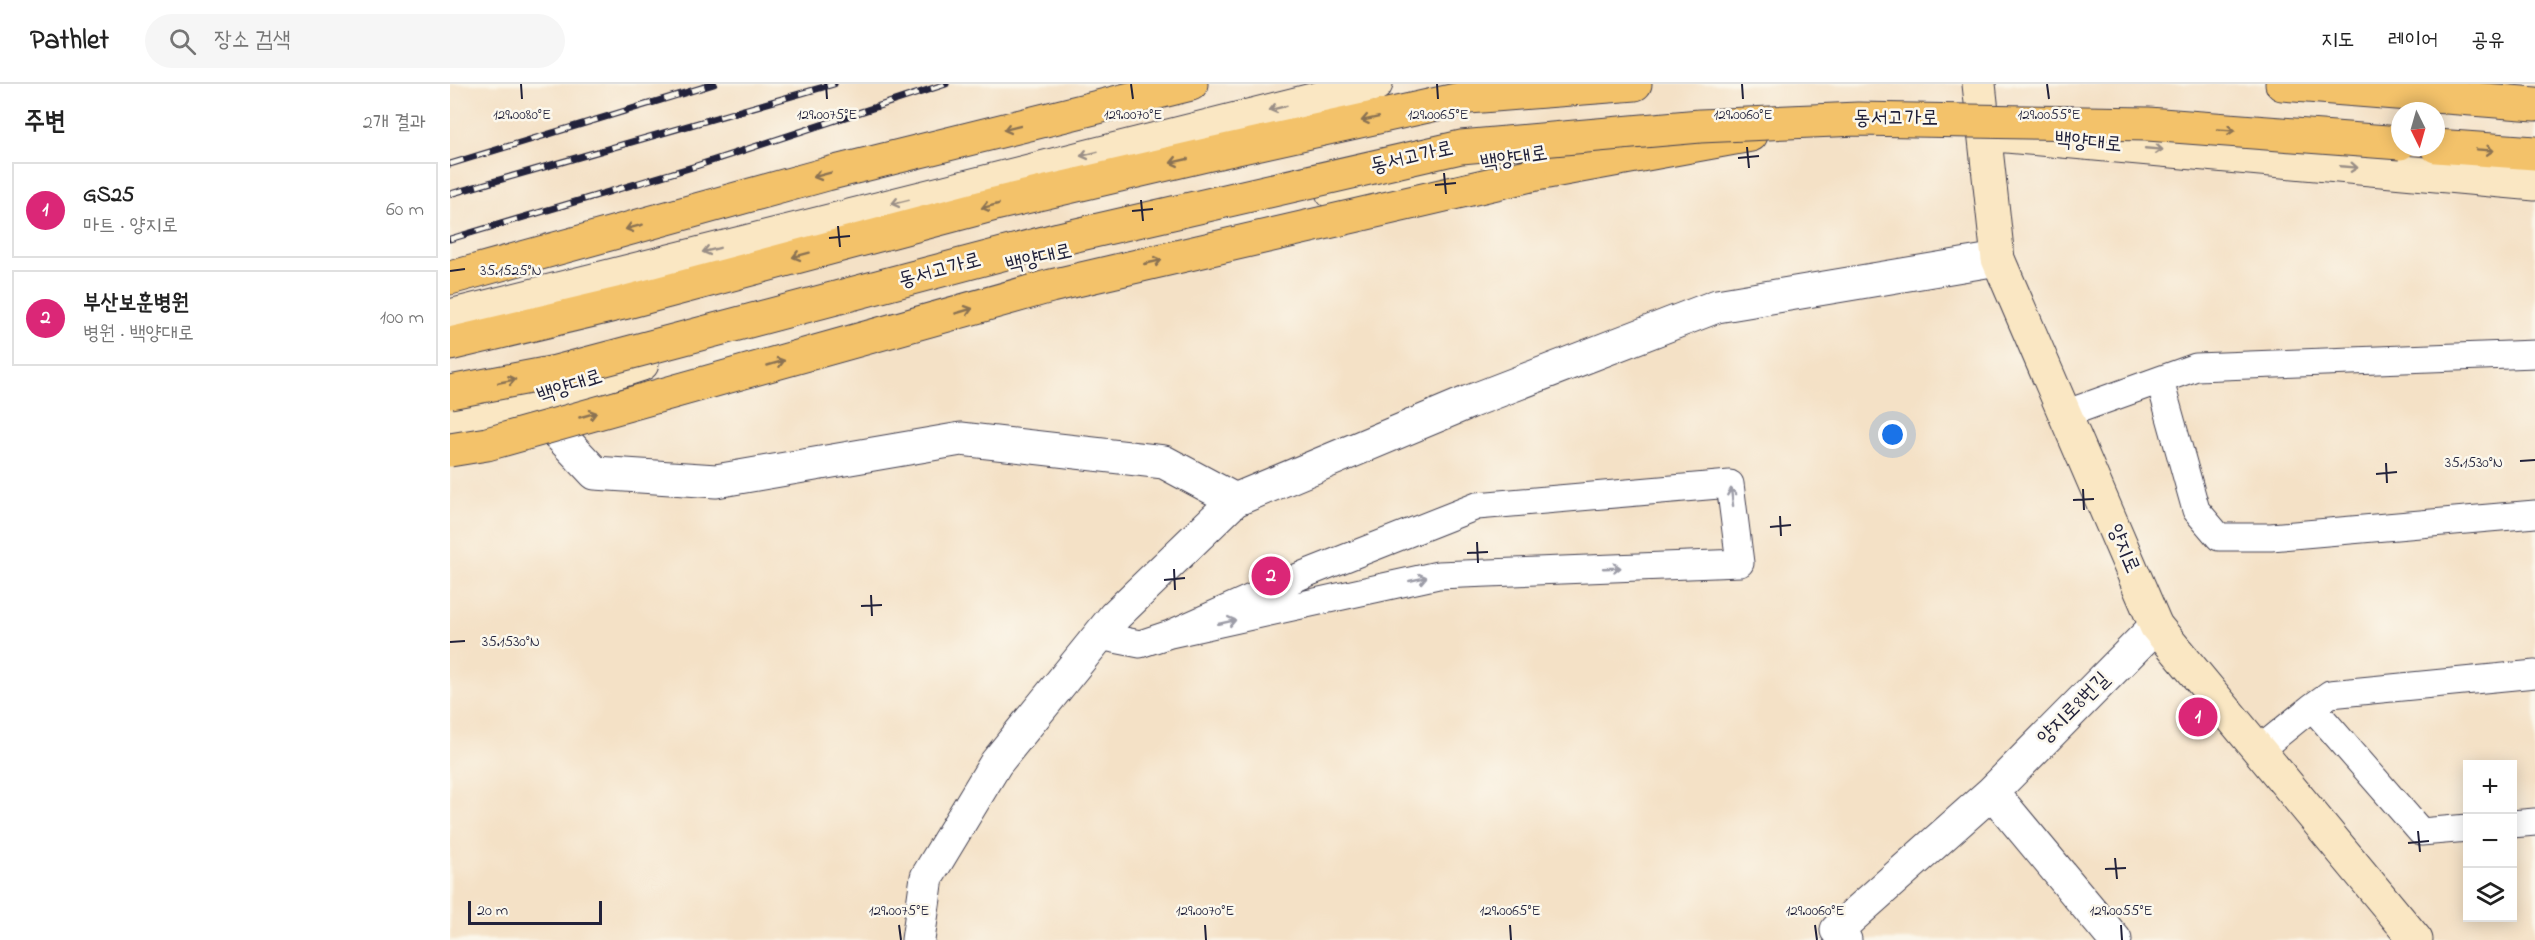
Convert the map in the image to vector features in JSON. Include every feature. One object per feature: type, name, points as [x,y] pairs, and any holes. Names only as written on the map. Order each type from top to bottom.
[{"type":"main road","points":[[450,278],[827,174],[1191,84]]},
{"type":"main road","points":[[450,316],[1376,84]]},
{"type":"main road","points":[[450,344],[623,303],[984,207],[1229,150],[1470,98],[1635,84]]},
{"type":"main road","name":"양지로","points":[[1979,84],[1998,259],[2156,626],[2416,940]]},
{"type":"main road","points":[[2282,84],[2535,104]]},
{"type":"main road","name":"동서고가로","points":[[450,392],[556,372],[1059,239],[1461,147],[1700,126],[1858,118],[2148,124],[2391,142]]},
{"type":"main road","name":"백양대로","points":[[450,418],[528,401],[638,365],[878,297],[1312,195],[1533,154],[1751,135],[1984,134],[2535,184]]},
{"type":"main road","points":[[450,450],[487,444],[1051,286],[1531,175],[1751,135]]},
{"type":"main road","points":[[2445,147],[2535,153]]},
{"type":"street","points":[[918,940],[927,877],[996,763],[1115,616],[1235,500],[1469,402],[1717,306],[1998,259]]},
{"type":"street","points":[[528,401],[595,473],[716,481],[961,439],[1164,462],[1235,500]]},
{"type":"street","name":"양지로8번길","points":[[1845,940],[1837,930],[1992,792],[2156,626]]},
{"type":"street","points":[[1992,792],[2115,940]]},
{"type":"lane","points":[[2065,414],[2196,367],[2535,354]]},
{"type":"lane","points":[[2160,381],[2196,510],[2219,537],[2271,537],[2535,514]]},
{"type":"lane","points":[[1099,636],[1140,644],[1170,634],[1305,574],[1477,507],[1731,484],[1740,563],[1438,575],[1170,634]]},
{"type":"lane","points":[[2259,750],[2330,694],[2535,674]]},
{"type":"lane","points":[[2312,707],[2421,832],[2463,828]]},
{"type":"lane","points":[[2517,824],[2535,822]]},
{"type":"railway","points":[[450,164],[714,84]]},
{"type":"railway","points":[[450,194],[834,84]]},
{"type":"railway","points":[[450,239],[696,166],[946,84]]},
{"type":"place","name":"부산보훈병원","points":[[1271,576]]},
{"type":"place","name":"GS25","points":[[2198,717]]}]
